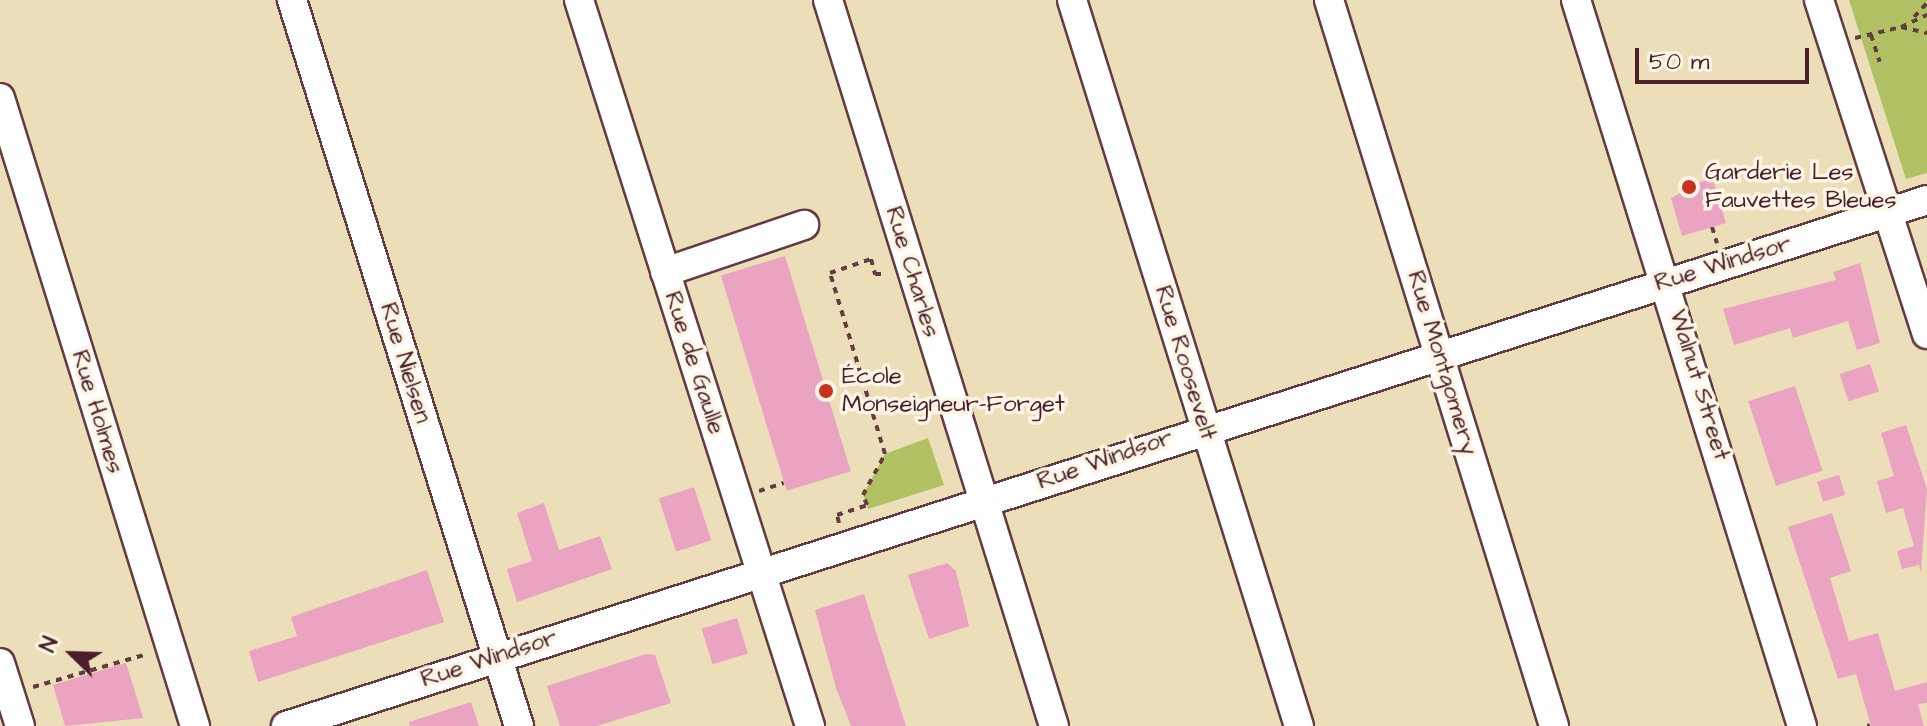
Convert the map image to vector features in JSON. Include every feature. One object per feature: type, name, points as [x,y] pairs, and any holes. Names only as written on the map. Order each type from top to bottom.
[{"type":"street","name":"Rue Nielsen","points":[[292,0],[519,726]]},
{"type":"street","name":"Rue de Gaulle","points":[[579,0],[810,726]]},
{"type":"street","name":"Rue Charles","points":[[828,0],[1054,726]]},
{"type":"street","name":"Rue Roosevelt","points":[[1072,0],[1299,726]]},
{"type":"street","name":"Rue Montgomery","points":[[1329,0],[1554,726]]},
{"type":"street","name":"Walnut Street","points":[[1576,0],[1667,281],[1802,726]]},
{"type":"street","points":[[1819,0],[1927,334]]},
{"type":"street","name":"Rue Holmes","points":[[0,98],[195,726]]},
{"type":"street","name":"Rue Windsor","points":[[286,726],[496,656],[984,502],[1205,426],[1927,200]]},
{"type":"street","points":[[665,272],[804,225]]},
{"type":"street","points":[[0,663],[20,726]]},
{"type":"path","points":[[1833,43],[1901,27],[1927,3]]},
{"type":"path","points":[[1913,18],[1927,15]]},
{"type":"path","points":[[1901,27],[1927,33]]},
{"type":"path","points":[[1871,35],[1880,62]]},
{"type":"path","points":[[1712,227],[1718,246]]},
{"type":"path","points":[[840,523],[837,515],[867,505],[863,495],[885,454],[830,273],[871,259],[875,274],[912,272]]},
{"type":"path","points":[[10,694],[154,652]]},
{"type":"green space","points":[[1849,0],[1927,0],[1927,173],[1906,179]]},
{"type":"green space","points":[[928,438],[944,485],[868,509],[863,495],[885,454]]},
{"type":"building","name":"Garderie Les Fauvettes Bleues","points":[[1712,176],[1726,223],[1682,236],[1671,198]]},
{"type":"building","points":[[785,256],[851,471],[787,491],[721,276]]},
{"type":"building","points":[[1860,263],[1880,343],[1857,350],[1848,321],[1793,338],[1790,328],[1734,345],[1723,309],[1836,280],[1833,272]]},
{"type":"building","points":[[1870,364],[1879,392],[1849,401],[1840,374]]},
{"type":"building","points":[[1795,386],[1823,471],[1776,486],[1748,401]]},
{"type":"building","points":[[1906,425],[1927,489],[1921,573],[1919,565],[1902,569],[1897,551],[1914,546],[1903,508],[1886,513],[1877,481],[1894,476],[1881,433]]},
{"type":"building","points":[[1839,475],[1845,495],[1823,502],[1817,482]]},
{"type":"building","points":[[694,487],[711,540],[676,552],[659,498]]},
{"type":"building","points":[[544,503],[559,550],[600,536],[612,569],[517,602],[507,569],[532,561],[517,513]]},
{"type":"building","points":[[1832,513],[1851,571],[1830,578],[1849,641],[1878,633],[1895,691],[1927,682],[1927,703],[1918,704],[1924,726],[1871,726],[1856,674],[1838,679],[1788,527]]},
{"type":"building","points":[[947,563],[956,571],[969,626],[929,639],[908,575]]},
{"type":"building","points":[[427,570],[444,622],[258,682],[249,651],[297,636],[291,617]]},
{"type":"building","points":[[864,594],[906,726],[851,726],[836,688],[815,610]]},
{"type":"building","points":[[737,618],[748,653],[712,664],[702,629]]},
{"type":"building","points":[[646,654],[655,655],[671,703],[597,726],[560,726],[547,686]]},
{"type":"building","points":[[126,663],[143,718],[65,726],[53,685]]},
{"type":"building","points":[[471,702],[479,726],[410,726],[409,722]]},
{"type":"place","name":"Garderie Les Fauvettes Bleues","points":[[1689,187]]},
{"type":"place","name":"École Monseigneur-Forget","points":[[826,391]]}]
